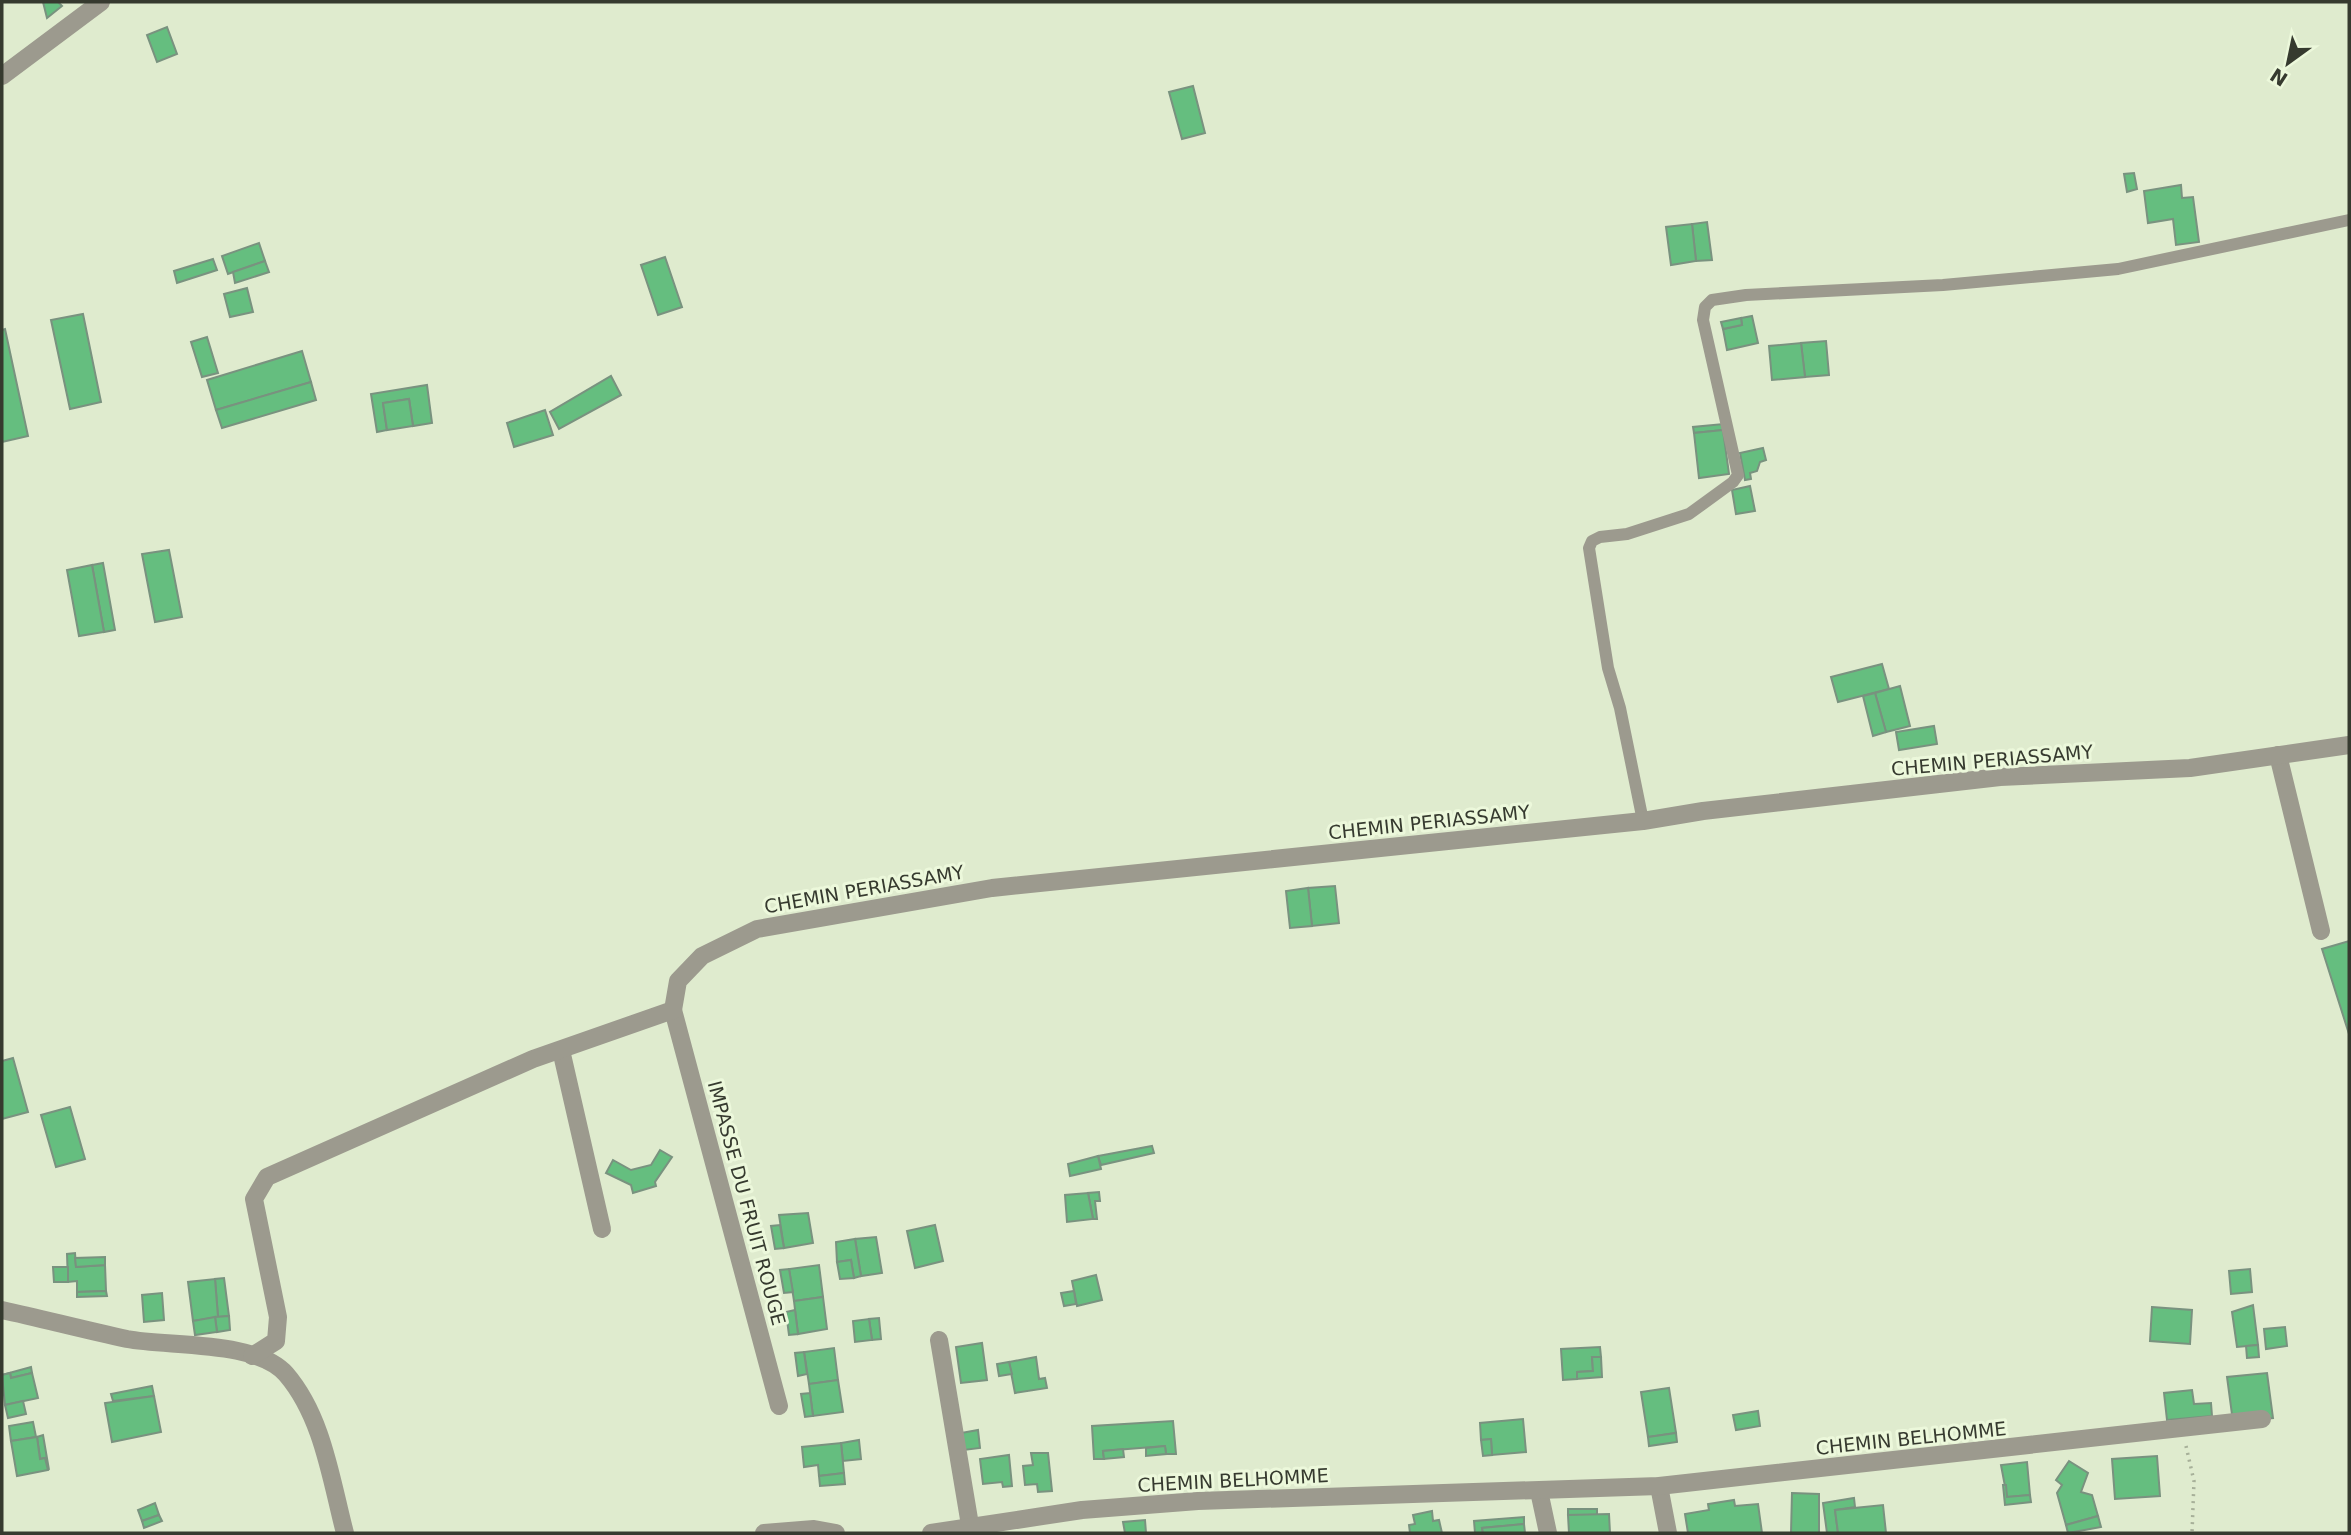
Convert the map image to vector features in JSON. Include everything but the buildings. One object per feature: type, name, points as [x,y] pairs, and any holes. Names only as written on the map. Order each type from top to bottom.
[{"type":"street","points":[[2,76],[101,2]]},
{"type":"street","name":"CHEMIN PERIASSAMY","points":[[673,1010],[678,981],[702,956],[757,929],[992,888],[1643,821],[1703,811],[2000,777],[2190,768],[2349,744]]},
{"type":"street","points":[[2278,755],[2321,931]]},
{"type":"street","points":[[252,1356],[276,1341],[278,1317],[254,1199],[267,1177],[561,1050],[673,1010]]},
{"type":"street","name":"IMPASSE DU FRUIT ROUGE","points":[[673,1010],[779,1406]]},
{"type":"street","points":[[561,1050],[602,1229]]},
{"type":"street","points":[[2,1310],[129,1339],[252,1356],[285,1373],[308,1409],[320,1440],[345,1533]]},
{"type":"street","points":[[939,1340],[970,1525]]},
{"type":"street","name":"CHEMIN BELHOMME","points":[[931,1533],[1082,1510],[1198,1502],[1659,1486],[2183,1430],[2262,1419]]},
{"type":"street","points":[[1659,1486],[1668,1533]]},
{"type":"street","points":[[1539,1491],[1548,1533]]},
{"type":"street","points":[[764,1533],[814,1528],[836,1533]]},
{"type":"lane","points":[[1643,821],[1620,708],[1608,668],[1590,548],[1592,541],[1600,537],[1626,534],[1689,514],[1733,482],[1738,475],[1703,320],[1705,307],[1712,300],[1746,295],[1943,285],[2118,269],[2349,220]]},
{"type":"path","points":[[2183,1430],[2194,1481],[2192,1533]]}]
